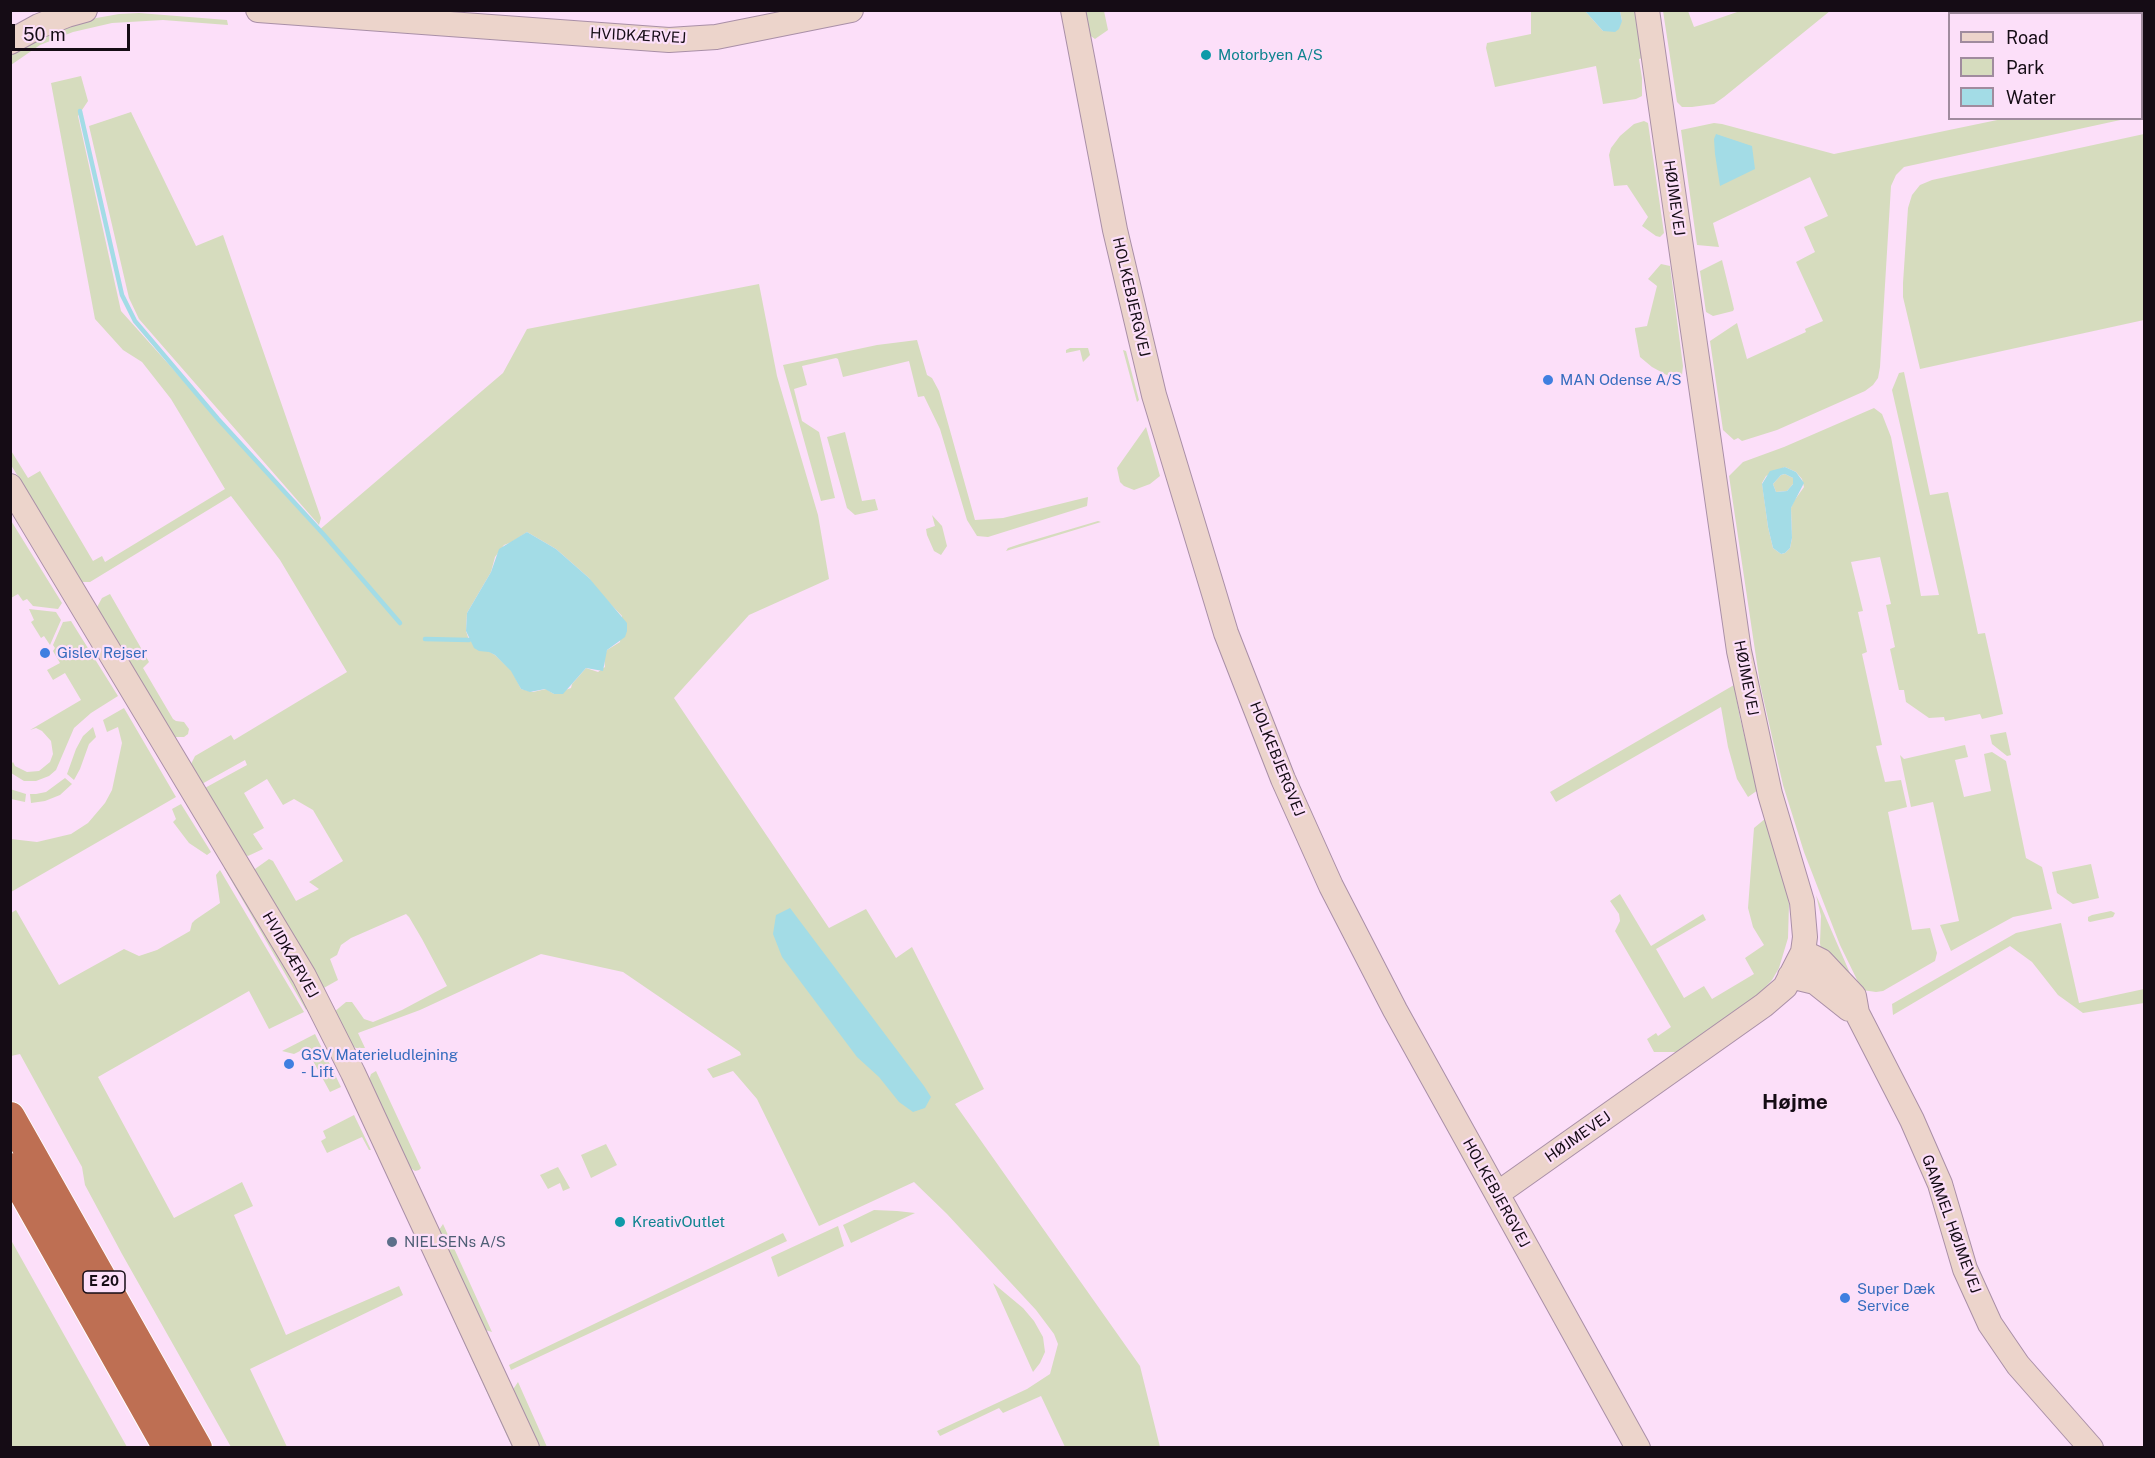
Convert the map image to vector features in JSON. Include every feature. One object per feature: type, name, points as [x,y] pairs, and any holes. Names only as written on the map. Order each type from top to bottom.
[{"type":"highway","name":"E 20","points":[[10,1117],[197,1448]]},
{"type":"highway","name":"E 20","points":[[10,1168],[168,1448]]},
{"type":"street","points":[[10,42],[39,26],[85,10]]},
{"type":"street","name":"HVIDKÆRVEJ","points":[[258,10],[424,16],[669,40],[716,37],[851,10]]},
{"type":"street","name":"HOLKEBJERGVEJ","points":[[1073,10],[1115,230],[1154,395],[1226,633],[1284,779],[1331,886],[1378,978],[1638,1448]]},
{"type":"street","name":"HØJMEVEJ","points":[[1497,1194],[1764,1005],[1785,987],[1803,952],[1805,937],[1802,902],[1770,794],[1739,651],[1647,10]]},
{"type":"street","name":"HVIDKÆRVEJ","points":[[10,486],[304,976],[353,1073],[527,1448]]},
{"type":"street","name":"GAMMEL HØJMEVEJ","points":[[1803,952],[1821,961],[1854,996],[1857,1013],[1912,1120],[1940,1184],[1965,1269],[1990,1324],[2018,1365],[2091,1448]]},
{"type":"street","name":"GAMMEL HØJMEVEJ","points":[[1790,976],[1815,981],[1835,996],[1844,1007],[1857,1013]]},
{"type":"green space","points":[[1083,11],[1104,11],[1108,30],[1095,39],[1088,34]]},
{"type":"green space","points":[[1531,11],[1585,11],[1603,31],[1622,21],[1620,11],[1637,11],[1642,58],[1639,59],[1642,96],[1603,104],[1596,66],[1495,87],[1486,48],[1487,43],[1531,34]]},
{"type":"green space","points":[[1663,11],[1688,11],[1694,27],[1740,11],[1830,11],[1714,104],[1682,107],[1677,102]]},
{"type":"green space","points":[[2144,11],[2144,114],[2143,12],[2092,12]]},
{"type":"green space","points":[[139,13],[227,20],[228,25],[163,20],[112,23],[73,32],[40,45],[11,65],[11,53],[47,34],[85,20]]},
{"type":"green space","points":[[81,76],[88,101],[78,116],[121,311],[318,531],[503,373],[527,329],[759,284],[777,376],[818,515],[829,579],[749,615],[674,698],[829,928],[866,909],[896,958],[912,947],[984,1089],[955,1104],[1140,1366],[1160,1447],[1065,1447],[1041,1396],[1003,1413],[999,1408],[940,1436],[937,1431],[1027,1389],[1050,1374],[1058,1344],[1054,1334],[1036,1310],[947,1214],[914,1182],[819,1226],[757,1099],[733,1071],[713,1078],[707,1069],[741,1055],[740,1052],[623,972],[541,954],[420,1010],[358,1033],[365,1048],[356,1048],[350,1044],[334,1012],[346,1002],[352,1002],[364,1019],[373,1022],[402,1010],[447,986],[422,939],[406,914],[351,938],[341,945],[337,955],[330,959],[338,980],[322,989],[254,874],[255,869],[269,859],[273,861],[296,901],[319,889],[309,882],[343,861],[313,810],[294,799],[283,805],[267,779],[244,793],[264,828],[253,834],[263,849],[248,856],[243,854],[203,789],[247,765],[245,760],[200,785],[190,766],[195,756],[231,735],[234,740],[347,672],[280,560],[231,496],[90,582],[82,582],[11,465],[10,449],[28,478],[40,471],[93,561],[102,556],[105,562],[225,489],[171,399],[142,362],[123,350],[95,319],[51,83]],"holes":[[[527,532],[556,549],[589,578],[596,589],[622,616],[620,642],[607,650],[604,656],[605,667],[598,672],[586,668],[571,688],[554,694],[546,689],[533,692],[521,689],[512,671],[495,655],[469,640],[466,631],[467,613],[491,572],[495,557],[504,545]]]},
{"type":"green space","points":[[131,112],[196,246],[223,235],[321,518],[319,525],[139,319],[129,298],[89,126]]},
{"type":"green space","points":[[1997,120],[2120,120],[1904,167],[1896,175],[1891,186],[1878,378],[1865,391],[1777,430],[1742,441],[1738,438],[1734,440],[1723,430],[1710,341],[1737,323],[1747,359],[1806,332],[1805,329],[1823,321],[1796,262],[1815,252],[1804,227],[1828,216],[1810,177],[1713,223],[1719,247],[1697,245],[1681,130],[1714,123],[1722,124],[1834,154]]},
{"type":"green space","points":[[1644,121],[1648,123],[1664,233],[1660,237],[1642,226],[1648,217],[1627,185],[1614,186],[1609,155],[1620,136],[1634,124]]},
{"type":"green space","points":[[2144,134],[2144,320],[1920,369],[1903,297],[1903,283],[1908,208],[1912,195],[1920,185],[1932,180]]},
{"type":"green space","points":[[1722,260],[1734,309],[1713,316],[1706,312],[1700,271]]},
{"type":"green space","points":[[1661,264],[1670,266],[1683,366],[1682,375],[1674,379],[1652,367],[1640,357],[1635,330],[1635,328],[1647,326],[1657,286],[1648,279]]},
{"type":"green space","points":[[917,340],[927,375],[932,378],[939,391],[975,520],[1003,518],[1088,497],[1087,506],[988,537],[977,536],[967,520],[940,429],[924,396],[918,397],[909,361],[843,377],[836,358],[802,366],[807,385],[794,389],[802,421],[819,432],[835,498],[821,501],[783,365],[877,345]]},
{"type":"green space","points":[[1088,348],[1090,355],[1083,362],[1080,350],[1066,353],[1066,350]]},
{"type":"green space","points":[[1123,350],[1126,351],[1139,400],[1137,402]]},
{"type":"green space","points":[[1904,372],[1930,495],[1948,492],[1978,634],[1985,633],[2003,714],[1982,719],[1980,714],[1945,721],[1944,717],[1929,718],[1906,702],[1904,690],[1899,690],[1890,649],[1895,647],[1886,605],[1891,604],[1880,557],[1851,562],[1863,611],[1858,612],[1867,652],[1862,654],[1882,745],[1876,746],[1885,782],[1901,780],[1907,807],[1888,812],[1912,930],[1930,928],[1937,953],[1935,961],[1883,991],[1876,992],[1862,990],[1840,945],[1804,852],[1783,785],[1760,684],[1729,476],[1743,462],[1874,408],[1882,414],[1891,437],[1921,596],[1939,595],[1892,390],[1899,373]],"holes":[[[1785,467],[1796,472],[1802,479],[1804,487],[1791,508],[1790,548],[1781,554],[1773,548],[1762,483],[1766,476]]]},
{"type":"green space","points":[[1146,427],[1160,476],[1150,484],[1134,490],[1120,482],[1117,468]]},
{"type":"green space","points":[[845,432],[862,501],[875,499],[878,510],[855,515],[847,508],[827,437]]},
{"type":"green space","points":[[1785,474],[1793,478],[1793,484],[1787,491],[1776,492],[1773,484]]},
{"type":"green space","points":[[932,515],[942,526],[947,546],[941,555],[934,551],[927,535],[926,529],[935,526]]},
{"type":"green space","points":[[10,519],[62,603],[58,609],[33,606],[27,599],[23,601],[18,594],[11,598]]},
{"type":"green space","points":[[1101,522],[1006,551],[1020,544]]},
{"type":"green space","points":[[110,594],[149,662],[143,668],[173,719],[184,722],[189,729],[188,734],[184,737],[173,737],[96,609],[102,598]]},
{"type":"green space","points":[[29,609],[56,612],[61,620],[50,645],[44,636],[41,638],[31,622],[34,620]]},
{"type":"green space","points":[[71,621],[118,696],[91,713],[74,728],[56,770],[49,776],[36,781],[24,781],[11,773],[13,762],[15,766],[27,772],[39,771],[50,762],[53,754],[51,741],[42,731],[36,728],[30,730],[81,700],[65,673],[53,680],[47,670],[60,663],[53,651],[55,648],[53,645],[63,622]]},
{"type":"green space","points":[[1734,685],[1758,790],[1748,797],[1737,779],[1728,747],[1721,707],[1556,802],[1550,792]]},
{"type":"green space","points":[[124,708],[176,797],[11,892],[11,839],[37,842],[71,834],[88,823],[105,803],[112,790],[122,743],[118,727],[107,732],[103,720]]},
{"type":"green space","points":[[93,727],[96,737],[89,744],[74,780],[67,774],[83,736]]},
{"type":"green space","points":[[2006,732],[2011,755],[2007,756],[1992,744],[1990,735]]},
{"type":"green space","points":[[1965,745],[1968,757],[1955,760],[1964,797],[1991,791],[1984,754],[1992,752],[2006,761],[2026,858],[2042,867],[2052,909],[2013,917],[1951,951],[1940,925],[1959,921],[1933,802],[1911,807],[1900,755],[1904,759]]},
{"type":"green space","points":[[65,778],[72,784],[60,795],[31,803],[30,794],[46,792]]},
{"type":"green space","points":[[10,789],[26,794],[25,802],[11,799]]},
{"type":"green space","points":[[181,804],[211,852],[207,855],[189,843],[173,822],[176,819],[172,809]]},
{"type":"green space","points":[[1766,818],[1785,882],[1789,904],[1788,938],[1779,968],[1772,980],[1749,1005],[1680,1052],[1654,1052],[1647,1039],[1656,1033],[1658,1036],[1671,1027],[1615,931],[1620,921],[1619,914],[1610,901],[1620,894],[1651,946],[1703,914],[1706,920],[1656,949],[1684,998],[1704,986],[1712,999],[1754,974],[1745,958],[1764,945],[1753,927],[1748,908],[1754,828]]},
{"type":"green space","points":[[2091,864],[2099,898],[2073,904],[2057,893],[2052,872]]},
{"type":"green space","points":[[224,868],[227,868],[308,1003],[306,1010]]},
{"type":"green space","points":[[220,870],[304,1012],[269,1029],[249,991],[98,1077],[174,1218],[242,1182],[253,1206],[234,1215],[286,1335],[399,1286],[403,1295],[250,1369],[287,1447],[231,1447],[122,1254],[85,1185],[82,1167],[20,1054],[11,1056],[11,913],[16,910],[59,985],[124,949],[139,956],[157,950],[190,931],[195,920],[220,903],[216,875]]},
{"type":"green space","points":[[1816,895],[1856,987],[1821,951],[1821,916]]},
{"type":"green space","points":[[2111,911],[2115,913],[2113,917],[2088,921],[2088,917],[2092,915]]},
{"type":"green space","points":[[2061,923],[2079,1003],[2144,989],[2144,1003],[2083,1013],[2058,995],[2032,962],[2010,946],[1893,1015],[1892,1004],[2016,933]]},
{"type":"green space","points":[[315,1034],[341,1087],[330,1092],[306,1048],[294,1054],[282,1051]]},
{"type":"green space","points":[[376,1071],[421,1168],[419,1170],[415,1171],[409,1167],[368,1083],[371,1074]]},
{"type":"green space","points":[[354,1115],[371,1150],[362,1137],[327,1153],[321,1141],[326,1138],[323,1131]]},
{"type":"green space","points":[[606,1144],[617,1165],[591,1178],[581,1155]]},
{"type":"green space","points":[[558,1167],[570,1188],[563,1191],[560,1183],[548,1189],[540,1175]]},
{"type":"green space","points":[[874,1210],[915,1213],[851,1243],[843,1225]]},
{"type":"green space","points":[[443,1224],[492,1332],[485,1330],[439,1230]]},
{"type":"green space","points":[[838,1226],[844,1246],[778,1277],[771,1257]]},
{"type":"green space","points":[[783,1233],[787,1241],[511,1370],[509,1365]]},
{"type":"green space","points":[[11,1240],[127,1447],[11,1447]]},
{"type":"green space","points":[[993,1283],[1023,1308],[1043,1337],[1045,1352],[1033,1372]]},
{"type":"green space","points":[[449,1310],[454,1313],[517,1447],[512,1447]]},
{"type":"green space","points":[[518,1382],[547,1447],[537,1447],[512,1391]]},
{"type":"water","points":[[1585,11],[1620,11],[1622,21],[1619,29],[1615,32],[1603,31]]},
{"type":"water","points":[[1716,134],[1752,146],[1755,169],[1720,186],[1715,154]]},
{"type":"water","points":[[1785,467],[1796,472],[1804,483],[1791,508],[1790,548],[1781,554],[1773,548],[1762,484],[1770,471]],"holes":[[[1785,474],[1793,478],[1793,484],[1787,491],[1776,492],[1773,484],[1781,475]]]},
{"type":"water","points":[[527,532],[556,549],[589,578],[627,623],[625,637],[607,650],[603,671],[586,668],[563,694],[554,694],[545,689],[530,692],[521,689],[511,671],[495,655],[474,648],[466,631],[467,613],[491,572],[499,549]]},
{"type":"water","points":[[790,908],[924,1086],[931,1097],[925,1108],[913,1112],[899,1102],[879,1077],[857,1057],[782,957],[773,934],[776,915]]},
{"type":"waterway","points":[[80,111],[122,295],[135,321],[218,419],[325,536],[400,623]]},
{"type":"waterway","points":[[425,639],[469,640]]},
{"type":"place","name":"Motorbyen A/S","points":[[1206,55]]},
{"type":"place","name":"MAN Odense A/S","points":[[1548,380]]},
{"type":"place","name":"Gislev Rejser","points":[[45,653]]},
{"type":"place","name":"GSV Materieludlejning - Lift","points":[[289,1064]]},
{"type":"place","name":"KreativOutlet","points":[[620,1222]]},
{"type":"place","name":"NIELSENs A/S","points":[[392,1242]]},
{"type":"place","name":"Super Dæk Service","points":[[1845,1298]]},
{"type":"district","name":"Højme","points":[[1795,1103]]}]
